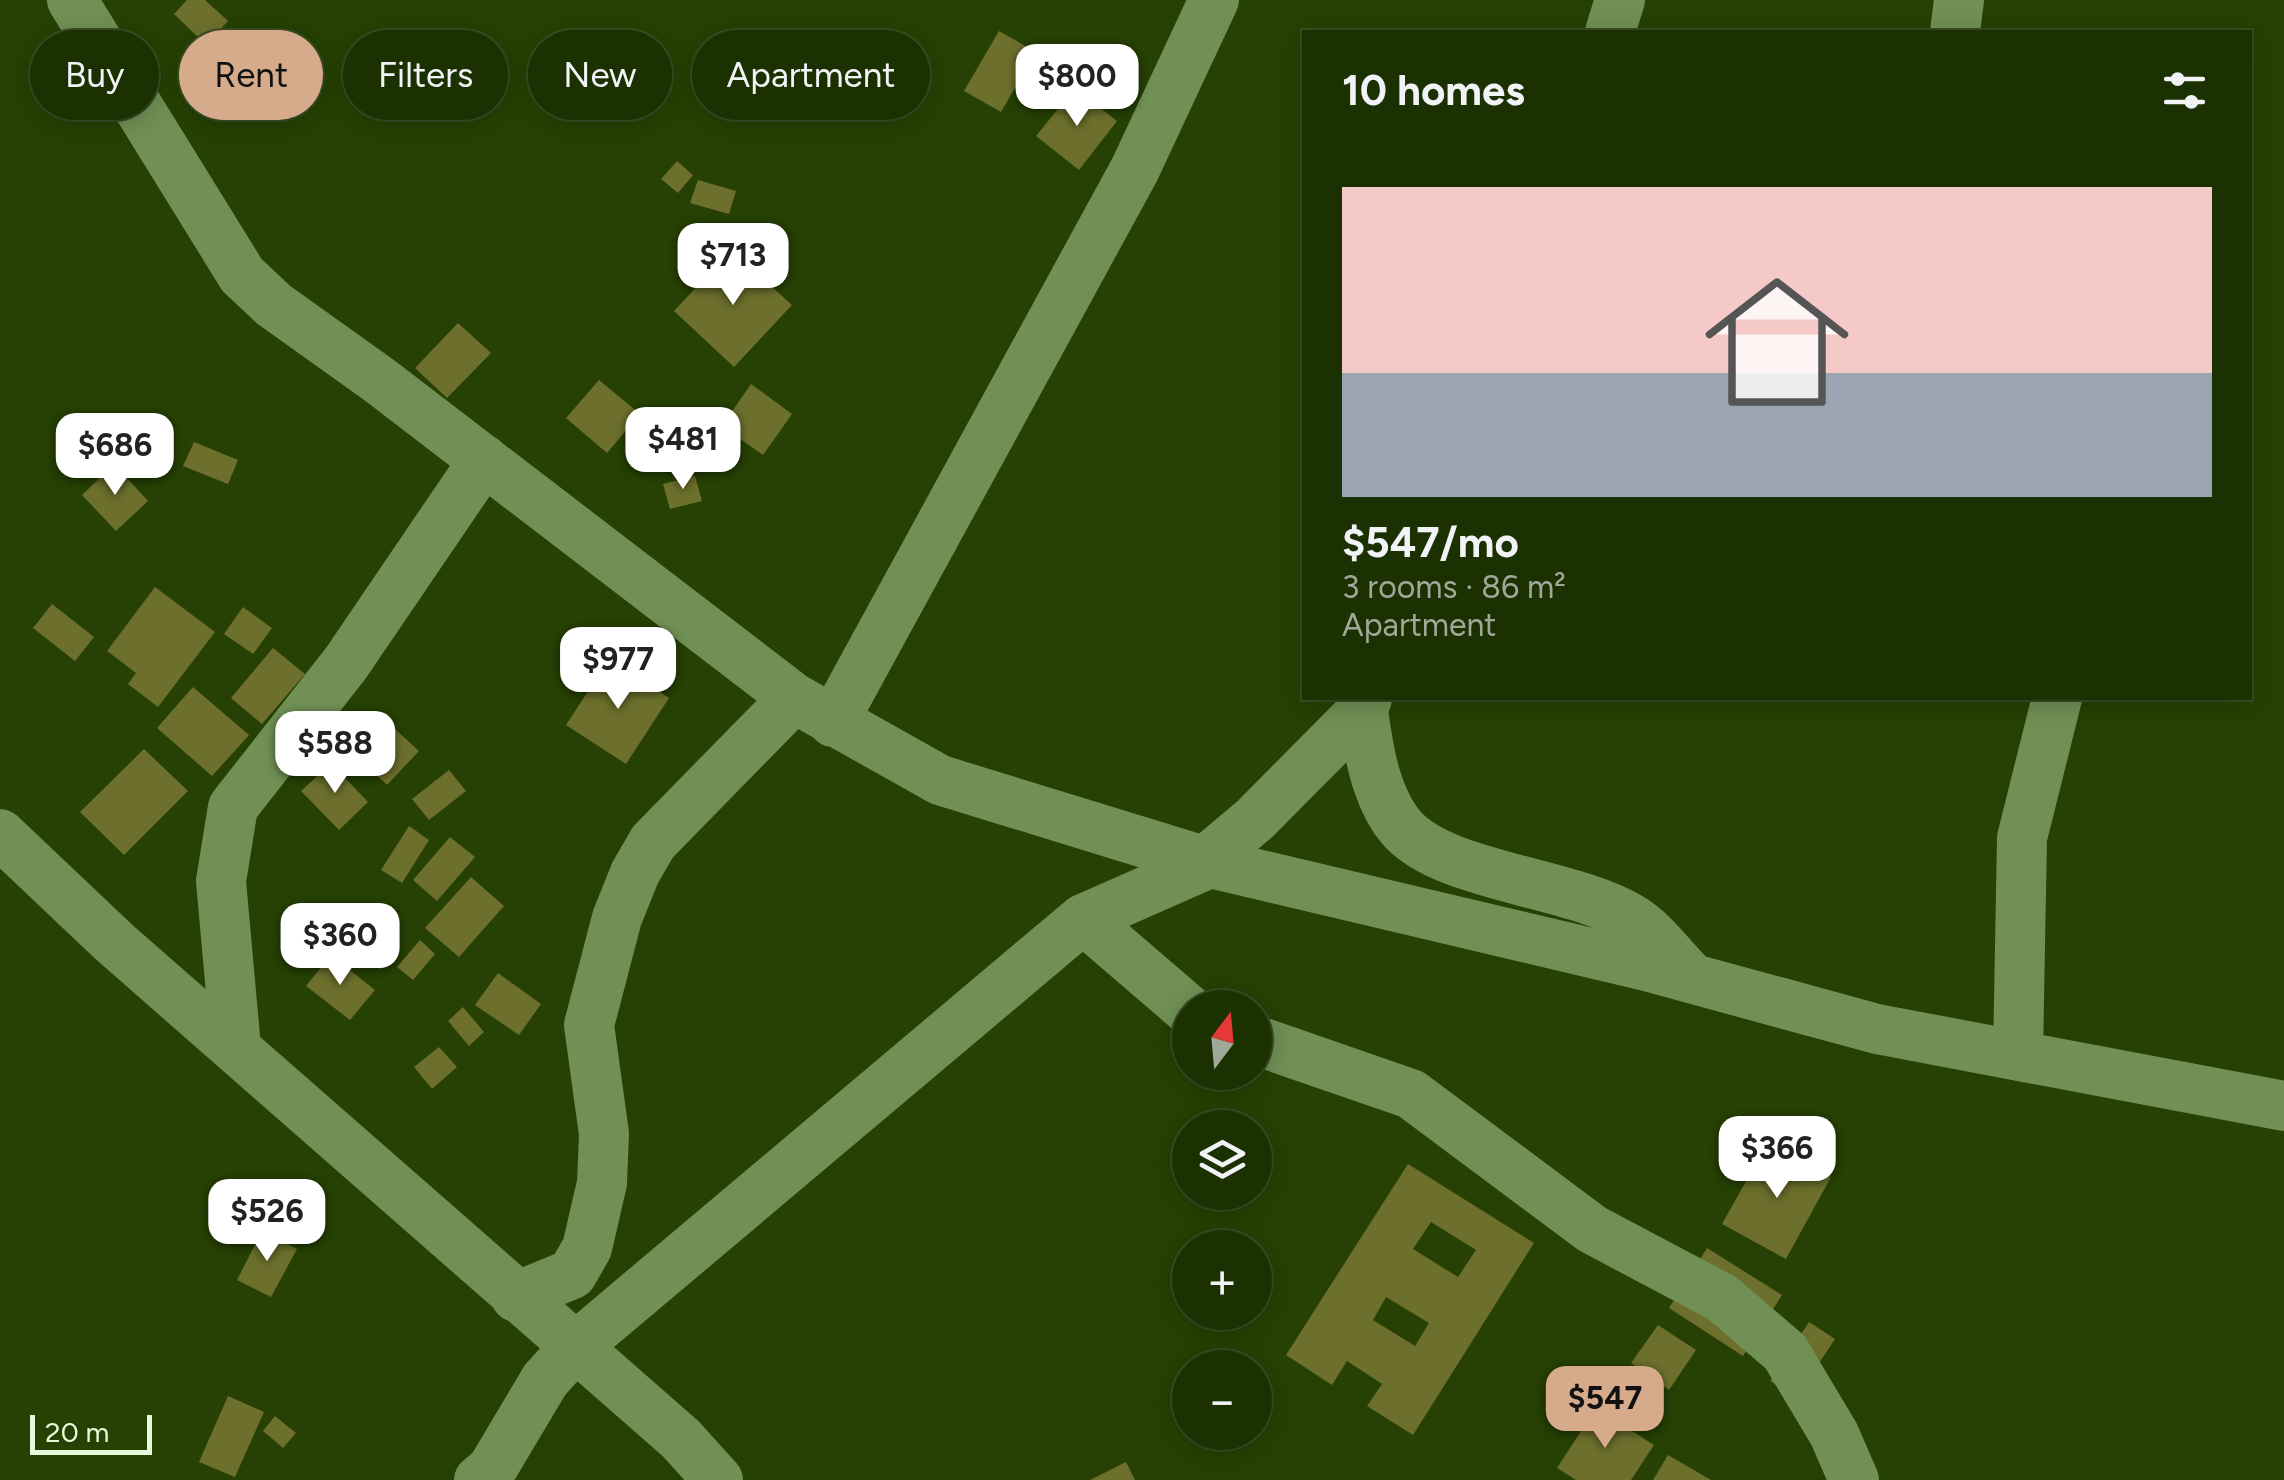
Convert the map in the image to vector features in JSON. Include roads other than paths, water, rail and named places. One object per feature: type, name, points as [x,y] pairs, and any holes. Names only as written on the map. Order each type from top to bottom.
[{"type":"street","points":[[72,0],[242,275],[274,305],[814,710],[940,780],[1207,862],[1692,978],[1878,1029],[2284,1106]]},
{"type":"street","points":[[516,1297],[572,1274],[587,1248],[602,1183],[604,1134],[588,1025],[616,918],[635,873],[653,842],[814,710],[1126,186],[1214,0]]},
{"type":"street","points":[[1611,30],[1620,0]]},
{"type":"street","points":[[1955,30],[1959,0]]},
{"type":"street","points":[[236,1048],[221,881],[234,807],[346,663],[484,460]]},
{"type":"street","points":[[2018,1055],[2022,838],[2056,700]]},
{"type":"street","points":[[1365,704],[1370,755],[1388,805],[1400,826],[1420,844],[1454,860],[1538,882],[1634,920],[1692,978]]},
{"type":"street","points":[[479,1480],[492,1469],[546,1380],[574,1349],[1082,919],[1207,862],[1255,819],[1365,704]]},
{"type":"street","points":[[0,834],[574,1349],[681,1439],[718,1480]]},
{"type":"street","points":[[1082,919],[1172,996]]},
{"type":"street","points":[[1272,1046],[1411,1094],[1592,1229],[1722,1298],[1785,1352],[1834,1434],[1854,1480]]}]
